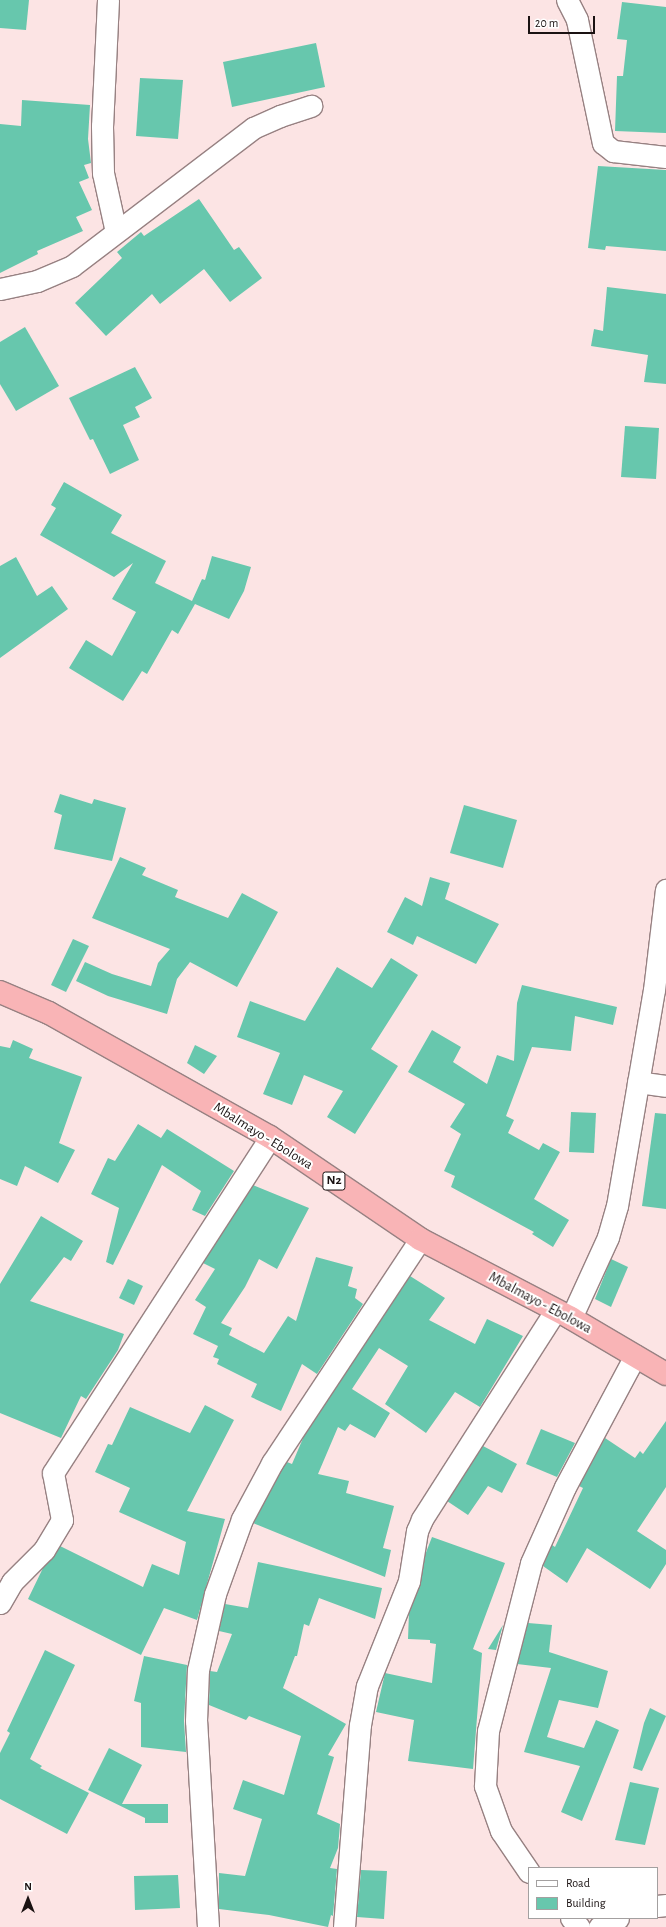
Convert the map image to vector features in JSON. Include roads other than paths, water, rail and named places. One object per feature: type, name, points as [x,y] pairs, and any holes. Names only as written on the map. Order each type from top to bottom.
[{"type":"highway","name":"Mbalmayo - Ebolowa","points":[[0,992],[49,1013],[270,1137],[420,1240],[563,1314],[666,1374]]},
{"type":"street","points":[[108,0],[102,126],[103,165],[116,232]]},
{"type":"street","points":[[566,0],[577,20],[603,143],[613,150],[666,157]]},
{"type":"street","points":[[0,289],[37,281],[72,266],[253,128],[280,116],[311,106]]},
{"type":"street","points":[[344,1927],[360,1724],[367,1686],[409,1581],[417,1531],[422,1519],[563,1314],[608,1237],[618,1206],[654,990],[666,890]]},
{"type":"street","points":[[638,1082],[666,1086]]},
{"type":"street","points":[[0,1603],[12,1582],[44,1550],[62,1520],[53,1473],[270,1137]]},
{"type":"street","points":[[208,1927],[196,1721],[198,1670],[215,1594],[242,1519],[272,1463],[420,1240]]},
{"type":"street","points":[[528,1871],[501,1831],[484,1786],[488,1730],[531,1563],[565,1487],[635,1356]]},
{"type":"street","points":[[572,1919],[579,1927]]},
{"type":"street","points":[[599,1927],[616,1919]]}]
